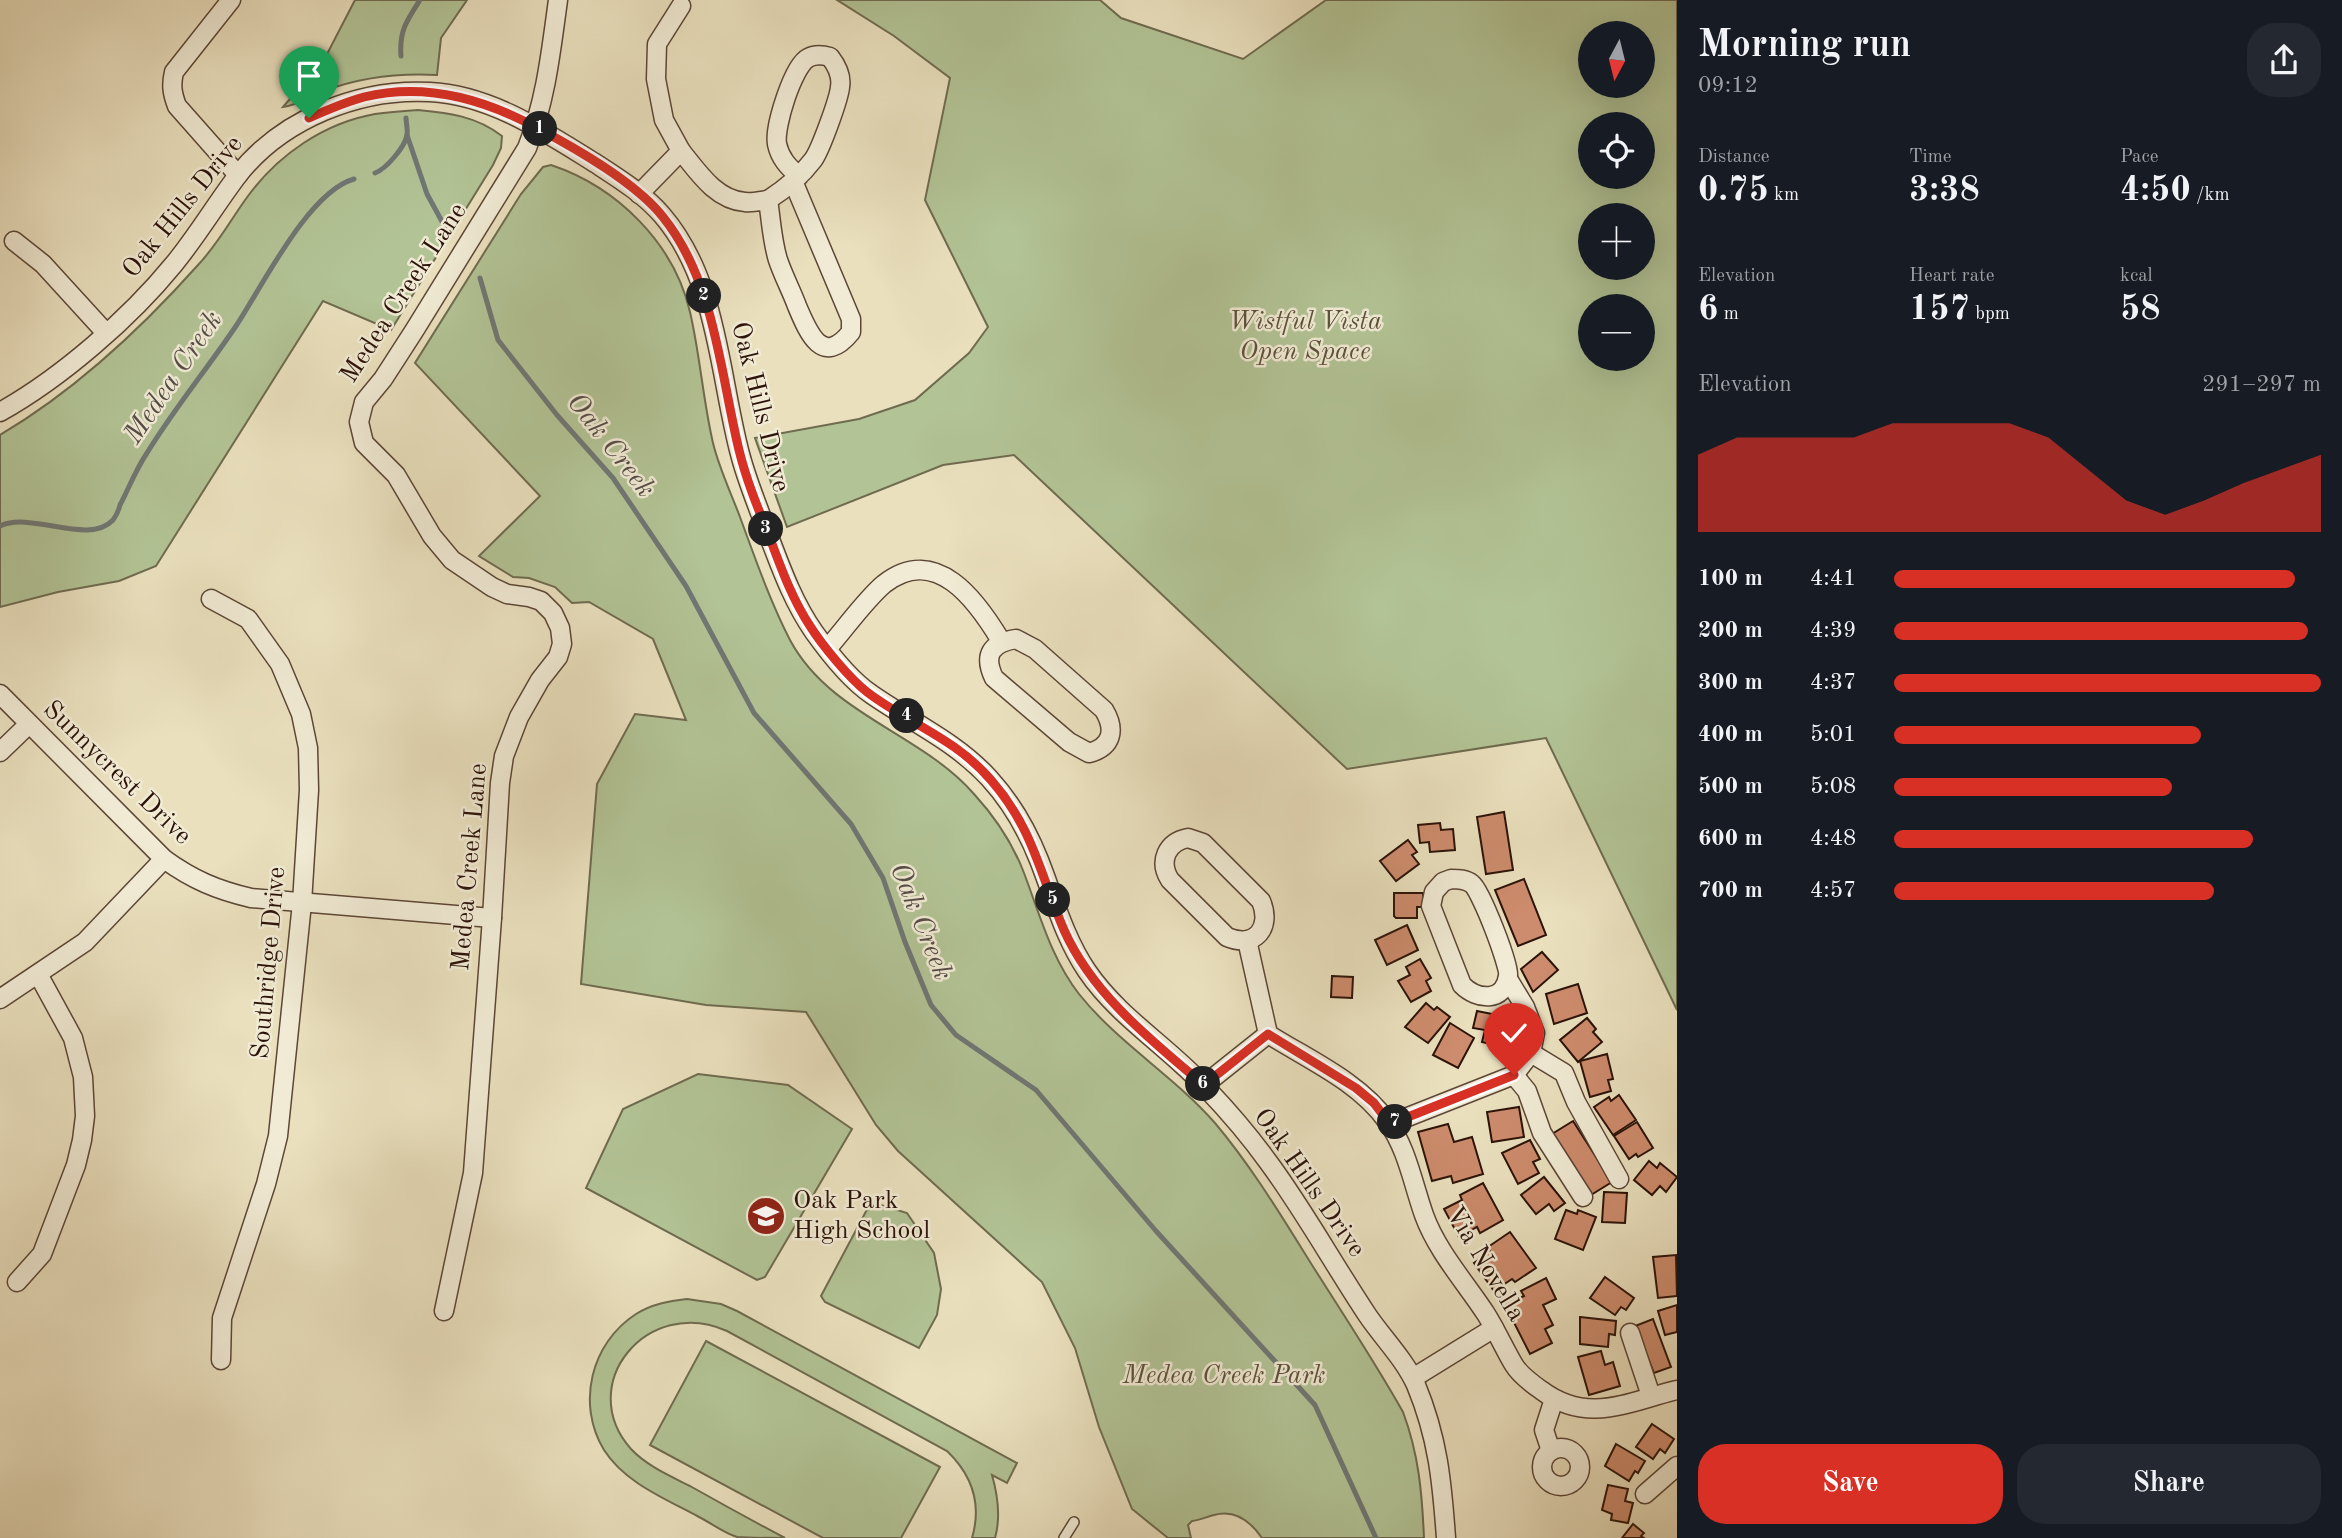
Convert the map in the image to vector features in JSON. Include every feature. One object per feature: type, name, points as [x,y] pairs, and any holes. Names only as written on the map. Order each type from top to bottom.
[{"type":"street","points":[[231,0],[174,72],[171,85],[177,106],[238,175]]},
{"type":"street","name":"Medea Creek Lane","points":[[444,1311],[473,1173],[504,756],[519,717],[540,680],[558,657],[562,644],[560,628],[553,613],[541,601],[507,594],[492,587],[452,559],[432,536],[396,475],[364,443],[359,422],[364,402],[383,379],[421,320],[527,148],[545,88],[558,0]]},
{"type":"street","points":[[681,6],[657,44],[656,79],[664,120],[681,151],[707,183],[727,198],[746,203],[768,200],[796,178],[816,156],[840,87],[837,66],[830,57],[819,55],[807,58],[797,70],[777,129],[777,142],[780,154],[796,178],[851,318],[851,332],[842,343],[832,347],[821,345],[810,336],[778,259],[768,200]]},
{"type":"street","name":"Oak Hills Drive","points":[[0,412],[23,399],[80,356],[141,300],[174,264],[238,175],[275,139],[309,118],[365,97],[389,93],[431,92],[486,104],[535,127],[623,181],[662,215],[688,254],[702,286],[749,484],[788,586],[810,626],[865,691],[946,740],[990,779],[1025,830],[1065,931],[1088,973],[1121,1012],[1204,1085],[1268,1161],[1371,1321],[1413,1378],[1436,1441],[1446,1538]]},
{"type":"street","points":[[639,194],[681,151]]},
{"type":"street","points":[[14,241],[43,264],[106,333]]},
{"type":"street","points":[[827,649],[882,586],[896,576],[916,571],[940,573],[957,584],[984,612],[1001,641]]},
{"type":"street","name":"Southridge Drive","points":[[211,599],[248,619],[280,664],[301,714],[308,748],[309,790],[302,903],[278,1136],[266,1184],[222,1318],[221,1360]]},
{"type":"street","points":[[1016,639],[1035,649],[1104,710],[1111,728],[1110,738],[1104,746],[1089,753],[1069,742],[994,678],[989,658],[992,650],[1001,641],[1016,639]]},
{"type":"street","name":"Sunnycrest Drive","points":[[0,694],[164,859],[187,876],[221,891],[251,898],[492,918]]},
{"type":"street","points":[[0,752],[29,724]]},
{"type":"street","points":[[1188,838],[1203,843],[1261,901],[1266,912],[1266,923],[1259,934],[1247,940],[1227,937],[1170,880],[1165,873],[1164,863],[1165,855],[1172,844],[1188,838]]},
{"type":"street","points":[[0,999],[85,942],[164,859]]},
{"type":"street","points":[[1390,1124],[1514,1075],[1531,1053],[1535,1033],[1508,979],[1508,965],[1477,890],[1464,880],[1451,879],[1443,882],[1434,891],[1431,906],[1462,985],[1472,995],[1488,998],[1499,993],[1508,979]]},
{"type":"street","points":[[1204,1085],[1268,1034],[1247,940]]},
{"type":"street","points":[[17,1282],[42,1254],[76,1165],[85,1115],[83,1077],[73,1038],[38,974]]},
{"type":"street","name":"Via Novella","points":[[1268,1034],[1356,1088],[1374,1103],[1390,1124],[1402,1149],[1436,1242],[1494,1328],[1515,1367],[1530,1382],[1567,1405],[1594,1410],[1619,1407],[1677,1390]]},
{"type":"street","points":[[1531,1053],[1564,1073],[1576,1102],[1619,1179]]},
{"type":"street","points":[[1514,1075],[1527,1091],[1542,1133],[1583,1197]]},
{"type":"street","points":[[1413,1378],[1494,1328]]},
{"type":"street","points":[[1630,1333],[1651,1396]]},
{"type":"street","points":[[1551,1451],[1544,1430],[1554,1399]]},
{"type":"street","points":[[1645,1494],[1677,1466]]},
{"type":"lane","points":[[1064,1538],[1074,1522]]},
{"type":"green space","points":[[355,0],[467,0],[441,38],[437,75],[394,75],[366,79],[338,86],[283,107],[325,58]]},
{"type":"green space","name":"Wistful Vista Open Space","points":[[837,0],[1100,0],[1121,18],[1243,59],[1326,0],[1677,0],[1677,1010],[1546,738],[1347,769],[1014,455],[943,465],[787,527],[755,438],[859,419],[915,400],[969,353],[988,327],[925,200],[950,78],[894,36]]},
{"type":"green space","points":[[418,110],[451,114],[482,124],[502,136],[501,148],[391,330],[323,301],[156,566],[119,581],[58,592],[0,607],[0,435],[81,379],[130,335],[205,257],[260,181],[288,154],[320,133],[356,118]]},
{"type":"green space","name":"Medea Creek Park","points":[[551,165],[575,175],[620,203],[656,241],[671,263],[690,312],[716,452],[763,579],[790,640],[807,666],[828,687],[953,773],[982,803],[1015,852],[1054,951],[1079,994],[1111,1028],[1199,1106],[1229,1140],[1254,1175],[1359,1338],[1403,1412],[1419,1474],[1424,1538],[1262,1538],[1242,1518],[1222,1514],[1192,1521],[1188,1525],[1191,1538],[1168,1538],[1132,1509],[1099,1427],[1075,1348],[1042,1282],[898,1151],[876,1125],[806,1012],[706,1005],[581,984],[597,784],[635,714],[686,720],[653,639],[589,602],[572,603],[555,587],[529,578],[513,577],[479,556],[540,496],[415,363],[521,194],[543,167]]},
{"type":"green space","points":[[698,1074],[788,1085],[852,1129],[765,1277],[757,1280],[586,1188],[623,1109]]},
{"type":"green space","points":[[871,1202],[907,1213],[934,1253],[941,1289],[937,1315],[919,1348],[825,1302],[821,1296]]},
{"type":"green space","points":[[687,1299],[721,1304],[737,1311],[1017,1463],[1007,1483],[992,1475],[998,1506],[995,1538],[972,1538],[976,1513],[973,1491],[963,1470],[947,1451],[727,1331],[698,1323],[670,1325],[646,1336],[628,1352],[615,1374],[611,1398],[615,1424],[631,1449],[651,1466],[785,1538],[732,1535],[660,1497],[623,1472],[604,1450],[595,1432],[591,1413],[590,1394],[599,1358],[608,1341],[636,1314],[667,1302]]},
{"type":"green space","points":[[706,1341],[940,1467],[901,1538],[823,1538],[650,1445]]},
{"type":"building","points":[[1504,812],[1513,870],[1486,874],[1477,817]]},
{"type":"building","points":[[1440,823],[1441,830],[1453,829],[1455,850],[1430,852],[1429,842],[1420,843],[1418,825]]},
{"type":"building","points":[[1408,840],[1417,852],[1412,855],[1419,864],[1396,881],[1380,861]]},
{"type":"building","points":[[1524,879],[1546,935],[1518,946],[1495,890]]},
{"type":"building","points":[[1394,893],[1423,893],[1424,907],[1417,907],[1417,918],[1394,916]]},
{"type":"building","points":[[1407,925],[1418,950],[1387,965],[1375,940]]},
{"type":"building","points":[[1542,952],[1558,970],[1533,992],[1521,969]]},
{"type":"building","points":[[1420,959],[1431,978],[1426,981],[1431,991],[1411,1002],[1398,981],[1410,975],[1406,967]]},
{"type":"building","points":[[1332,976],[1353,977],[1352,998],[1331,997]]},
{"type":"building","points":[[1578,984],[1587,1013],[1554,1024],[1546,994]]},
{"type":"building","points":[[1426,1003],[1450,1017],[1428,1043],[1405,1027]]},
{"type":"building","points":[[1477,1011],[1497,1015],[1495,1024],[1508,1026],[1504,1047],[1482,1042],[1485,1030],[1473,1028]]},
{"type":"building","points":[[1587,1018],[1596,1029],[1593,1032],[1602,1042],[1578,1062],[1560,1040]]},
{"type":"building","points":[[1450,1023],[1474,1038],[1458,1068],[1433,1055]]},
{"type":"building","points":[[1607,1054],[1613,1079],[1608,1080],[1611,1091],[1590,1097],[1580,1061]]},
{"type":"building","points":[[1619,1095],[1636,1120],[1613,1135],[1594,1107],[1609,1097],[1611,1101]]},
{"type":"building","points":[[1519,1107],[1524,1137],[1492,1142],[1487,1112]]},
{"type":"building","points":[[1573,1121],[1612,1182],[1591,1195],[1552,1134]]},
{"type":"building","points":[[1637,1122],[1653,1148],[1629,1159],[1614,1136]]},
{"type":"building","points":[[1448,1124],[1454,1142],[1472,1137],[1483,1174],[1453,1183],[1451,1176],[1432,1181],[1418,1132]]},
{"type":"building","points":[[1530,1140],[1540,1159],[1533,1162],[1539,1173],[1518,1184],[1502,1153]]},
{"type":"building","points":[[1649,1161],[1657,1168],[1660,1163],[1677,1177],[1666,1192],[1660,1186],[1652,1195],[1634,1180]]},
{"type":"building","points":[[1544,1177],[1565,1203],[1554,1211],[1549,1204],[1536,1214],[1521,1195]]},
{"type":"building","points":[[1483,1183],[1503,1220],[1480,1233],[1477,1227],[1459,1237],[1444,1209],[1462,1200],[1460,1195]]},
{"type":"building","points":[[1604,1192],[1627,1193],[1625,1223],[1602,1222]]},
{"type":"building","points":[[1566,1210],[1577,1214],[1578,1210],[1596,1217],[1583,1250],[1555,1239]]},
{"type":"building","points":[[1510,1232],[1536,1268],[1515,1282],[1512,1279],[1494,1291],[1474,1263],[1490,1251],[1488,1247]]},
{"type":"building","points":[[1676,1255],[1677,1296],[1658,1298],[1653,1257]]},
{"type":"building","points":[[1605,1277],[1634,1298],[1626,1310],[1621,1307],[1615,1315],[1590,1298]]},
{"type":"building","points":[[1546,1278],[1556,1299],[1543,1305],[1553,1325],[1545,1329],[1552,1343],[1530,1354],[1505,1305],[1524,1296],[1521,1291]]},
{"type":"building","points":[[1677,1305],[1677,1332],[1665,1335],[1658,1311]]},
{"type":"building","points":[[1580,1317],[1616,1321],[1615,1335],[1609,1334],[1608,1347],[1580,1344]]},
{"type":"building","points":[[1653,1319],[1671,1367],[1654,1373],[1635,1326]]},
{"type":"building","points":[[1601,1351],[1605,1365],[1613,1362],[1620,1386],[1589,1395],[1578,1357]]},
{"type":"building","points":[[1652,1424],[1674,1439],[1665,1453],[1660,1449],[1653,1459],[1636,1447]]},
{"type":"building","points":[[1616,1444],[1645,1461],[1629,1481],[1605,1466]]},
{"type":"building","points":[[1608,1485],[1628,1489],[1625,1501],[1633,1503],[1628,1523],[1611,1520],[1612,1514],[1602,1510]]},
{"type":"building","points":[[1633,1524],[1644,1533],[1641,1536],[1644,1538],[1622,1538]]},
{"type":"waterway","name":"Medea Creek","points":[[401,56],[401,40],[405,26],[420,0]]},
{"type":"waterway","name":"Medea Creek","points":[[375,173],[389,162],[406,140],[406,118]]},
{"type":"waterway","name":"Oak Creek","points":[[407,135],[427,194],[445,227]]},
{"type":"waterway","name":"Medea Creek","points":[[0,526],[27,522],[90,530],[103,527],[113,520],[143,459],[236,326],[303,221],[337,187],[354,179]]},
{"type":"waterway","name":"Oak Creek","points":[[480,278],[498,340],[557,415],[613,478],[686,586],[754,713],[851,824],[883,878],[931,1005],[956,1035],[1036,1090],[1156,1231],[1315,1405],[1376,1538]]},
{"type":"place","name":"Oak Park High School","points":[[766,1216]]},
{"type":"route","points":[[309,118],[365,97],[389,93],[431,92],[458,96],[486,104],[553,137],[623,181],[662,215],[688,254],[702,286],[749,484],[788,586],[810,626],[865,691],[946,740],[990,779],[1025,830],[1065,931],[1088,973],[1121,1012],[1204,1085],[1268,1034],[1356,1088],[1374,1103],[1390,1124],[1514,1075]]}]
